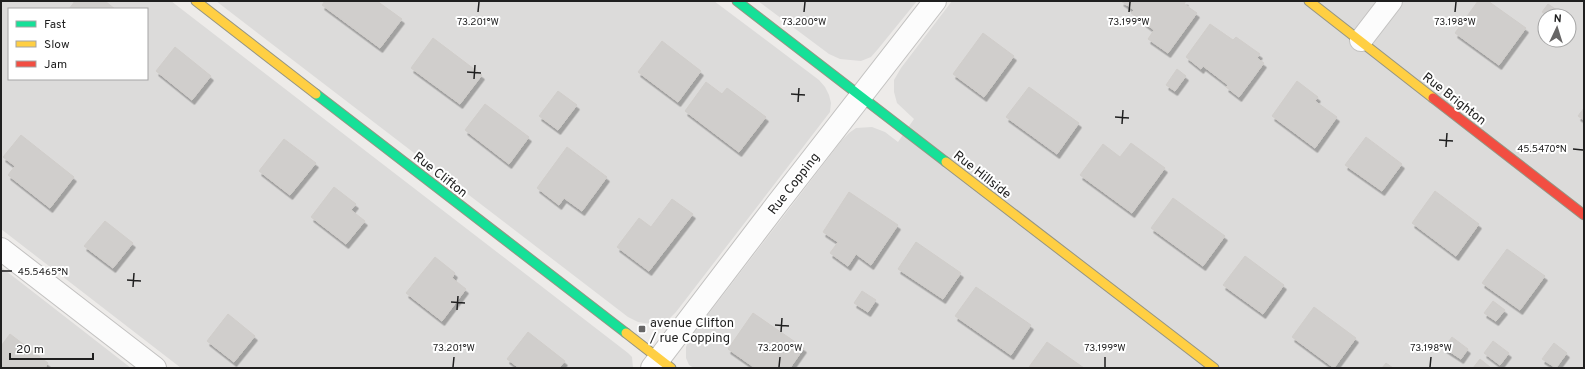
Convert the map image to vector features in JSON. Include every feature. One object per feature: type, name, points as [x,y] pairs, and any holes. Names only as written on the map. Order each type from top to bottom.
[{"type":"street","name":"Rue Clifton","points":[[196,1],[661,365]]},
{"type":"street","name":"Rue Hillside","points":[[737,1],[1214,368]]},
{"type":"street","name":"Rue Copping","points":[[661,365],[860,95],[935,1]]},
{"type":"street","name":"Rue Brighton","points":[[1309,1],[1584,215]]},
{"type":"street","points":[[1361,40],[1391,1]]},
{"type":"street","points":[[1,249],[155,368]]},
{"type":"shaded area","points":[[1,1],[171,1],[628,353],[632,357],[633,368],[181,368],[1,229]]},
{"type":"shaded area","points":[[216,1],[714,1],[819,80],[829,95],[831,103],[830,112],[676,312],[669,319],[661,323],[651,324],[638,322],[628,317]]},
{"type":"shaded area","points":[[758,1],[917,1],[871,57],[861,61],[840,59],[829,54]]},
{"type":"shaded area","points":[[952,1],[1584,1],[1584,368],[694,368],[689,365],[686,358],[686,347],[690,338],[842,140],[856,128],[872,127],[885,132],[898,142],[914,119],[897,103],[894,92],[894,80],[901,68]]},
{"type":"shaded area","points":[[1,267],[131,368],[1,368]]},
{"type":"building","points":[[75,1],[105,1],[114,8],[70,8]]},
{"type":"building","points":[[325,1],[377,1],[402,19],[380,48],[322,5]]},
{"type":"building","points":[[1121,1],[1186,1],[1184,4],[1197,13],[1168,53],[1148,39],[1154,30],[1131,13],[1134,10]]},
{"type":"building","points":[[1478,1],[1488,1],[1526,28],[1499,65],[1455,33]]},
{"type":"building","points":[[1548,4],[1554,8],[1545,8]]},
{"type":"building","points":[[1210,24],[1233,40],[1236,37],[1260,54],[1257,58],[1264,63],[1239,97],[1226,87],[1228,85],[1203,66],[1201,69],[1186,57]]},
{"type":"building","points":[[983,33],[1014,56],[984,97],[953,74]]},
{"type":"building","points":[[433,38],[482,75],[460,104],[411,68]]},
{"type":"building","points":[[662,41],[701,71],[678,102],[638,72]]},
{"type":"building","points":[[175,47],[211,76],[192,100],[156,71]]},
{"type":"building","points":[[1177,69],[1186,76],[1175,91],[1166,85]]},
{"type":"building","points":[[1297,81],[1318,97],[1315,101],[1337,117],[1315,148],[1272,116]]},
{"type":"building","points":[[706,82],[722,94],[727,88],[766,117],[739,152],[685,111]]},
{"type":"building","points":[[1029,87],[1079,123],[1057,154],[1006,117]]},
{"type":"building","points":[[558,91],[577,105],[558,130],[539,116]]},
{"type":"building","points":[[485,104],[529,137],[509,164],[465,130]]},
{"type":"building","points":[[1584,108],[1584,120],[1578,116]]},
{"type":"building","points":[[21,135],[74,177],[50,208],[8,175],[15,166],[3,157]]},
{"type":"building","points":[[1366,137],[1402,164],[1382,191],[1345,165]]},
{"type":"building","points":[[284,139],[316,163],[290,195],[259,171]]},
{"type":"building","points":[[1131,143],[1165,168],[1132,213],[1080,175],[1103,144],[1120,157]]},
{"type":"building","points":[[567,147],[607,177],[582,211],[564,198],[559,205],[537,188]]},
{"type":"building","points":[[334,187],[356,204],[351,210],[365,221],[346,244],[311,217]]},
{"type":"building","points":[[1435,191],[1479,224],[1456,256],[1412,223]]},
{"type":"building","points":[[849,192],[898,225],[871,265],[856,254],[848,266],[830,253],[838,242],[823,232]]},
{"type":"building","points":[[1173,198],[1225,236],[1203,266],[1151,228]]},
{"type":"building","points":[[672,199],[693,214],[649,271],[617,247],[639,218],[651,227]]},
{"type":"building","points":[[105,221],[133,243],[113,268],[84,246]]},
{"type":"building","points":[[916,242],[961,273],[943,299],[898,269]]},
{"type":"building","points":[[1507,249],[1545,276],[1520,310],[1482,283]]},
{"type":"building","points":[[1245,256],[1284,285],[1263,314],[1223,285]]},
{"type":"building","points":[[435,257],[455,273],[452,278],[466,289],[442,321],[406,293]]},
{"type":"building","points":[[976,287],[1031,325],[1011,355],[955,316]]},
{"type":"building","points":[[862,291],[876,300],[868,312],[854,303]]},
{"type":"building","points":[[1493,301],[1505,310],[1496,321],[1484,313]]},
{"type":"building","points":[[1314,307],[1356,338],[1334,368],[1292,337]]},
{"type":"building","points":[[753,313],[804,348],[790,368],[755,368],[728,349]]},
{"type":"building","points":[[228,314],[255,336],[234,362],[207,341]]},
{"type":"building","points":[[528,332],[565,361],[559,368],[519,368],[507,359]]},
{"type":"building","points":[[10,334],[48,363],[45,368],[1,368],[1,346]]},
{"type":"building","points":[[1452,337],[1468,349],[1461,359],[1444,348]]},
{"type":"building","points":[[1493,341],[1509,353],[1500,365],[1484,353]]},
{"type":"building","points":[[1047,342],[1084,368],[1029,367]]},
{"type":"building","points":[[1554,343],[1567,353],[1556,368],[1542,359]]},
{"type":"building","points":[[1480,359],[1490,367],[1490,368],[1473,368]]},
{"type":"building","points":[[1386,363],[1393,368],[1382,368]]},
{"type":"traffic: fast","points":[[737,1],[946,162]]},
{"type":"traffic: fast","points":[[316,94],[626,333]]},
{"type":"traffic: slow","points":[[196,1],[316,94]]},
{"type":"traffic: slow","points":[[1309,1],[1433,98]]},
{"type":"traffic: slow","points":[[946,162],[1214,368]]},
{"type":"traffic: slow","points":[[626,333],[671,368]]},
{"type":"traffic: jam","points":[[1433,98],[1584,215]]},
{"type":"place","name":"avenue Clifton / rue Copping","points":[[642,329]]}]
